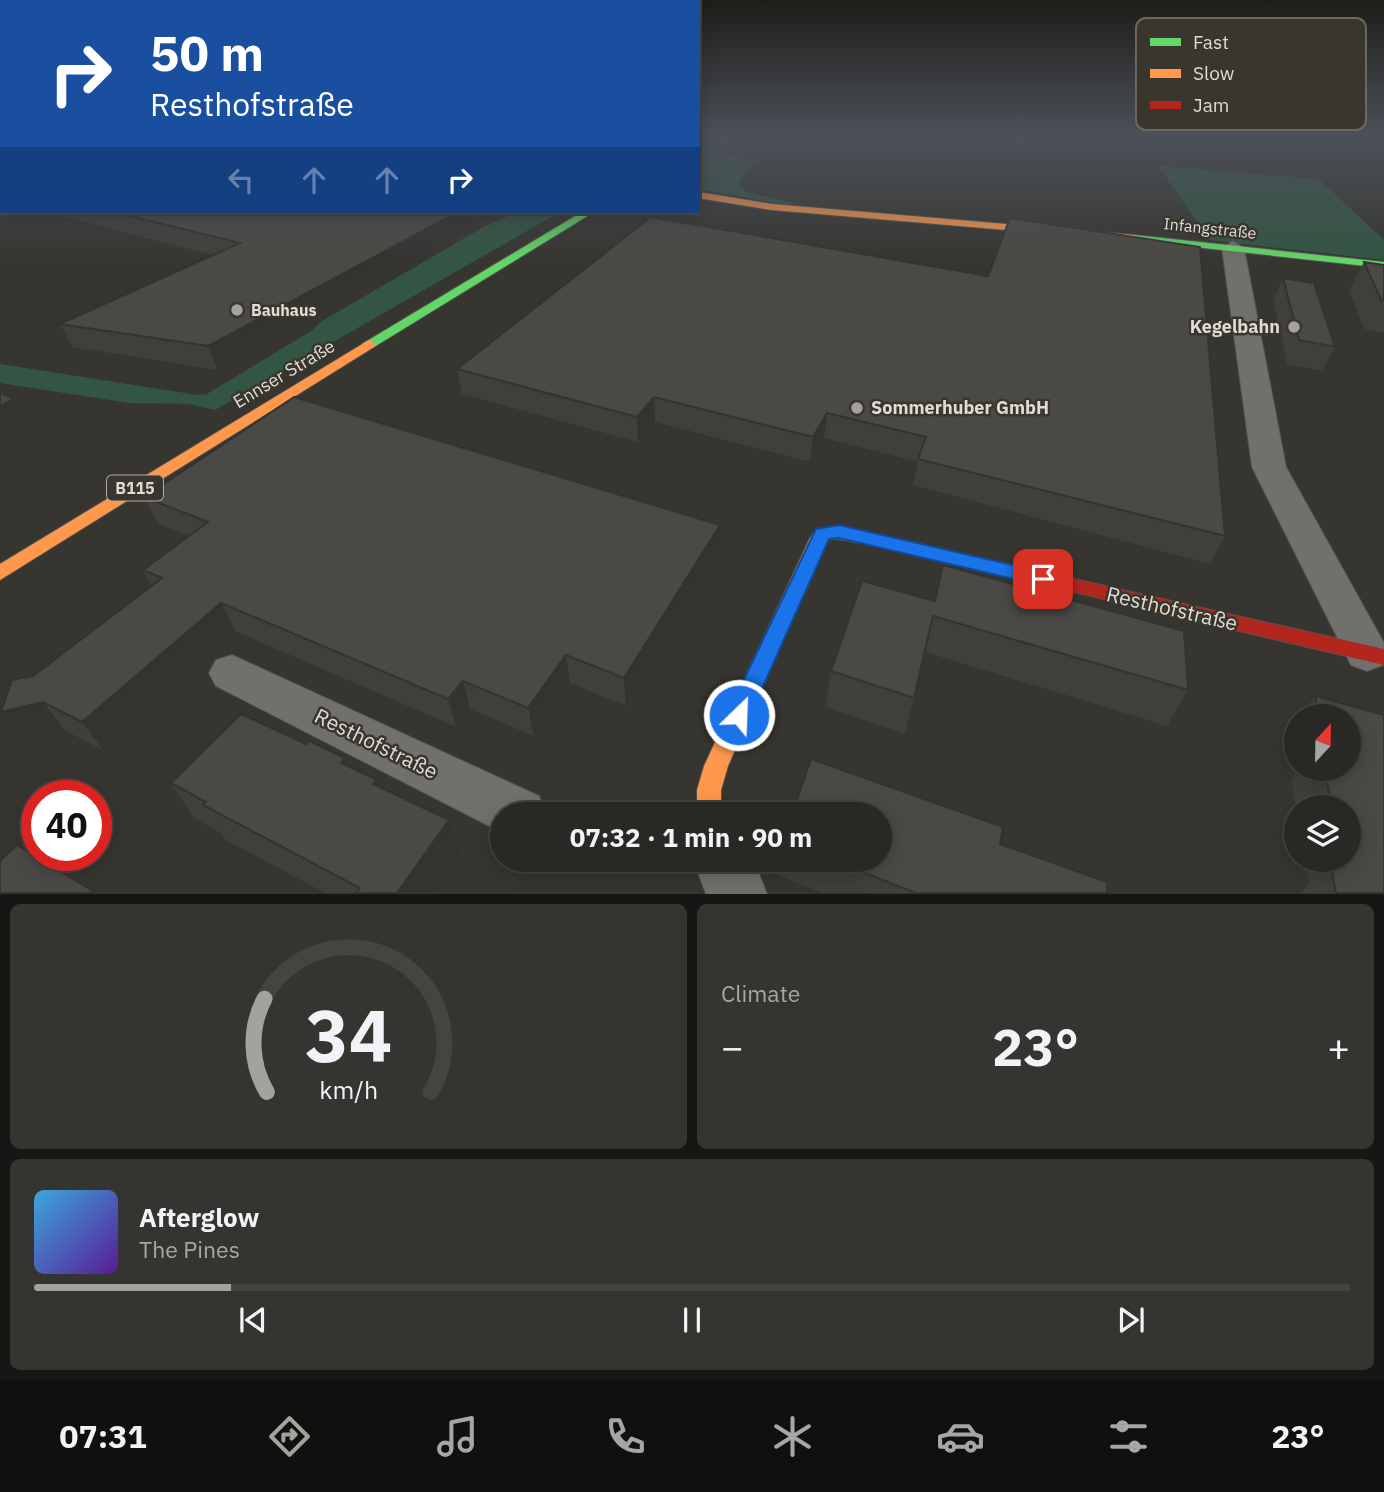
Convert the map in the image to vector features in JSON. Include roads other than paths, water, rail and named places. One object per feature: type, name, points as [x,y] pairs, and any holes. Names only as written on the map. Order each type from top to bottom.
[{"type":"street","name":"Infangstraße","points":[[700,195],[810,211],[1233,248],[1384,265]]},
{"type":"street","name":"Ennser Straße","points":[[0,573],[271,403],[586,214]]},
{"type":"street","name":"Resthofstraße","points":[[1233,248],[1269,467],[1376,655]]},
{"type":"street","name":"Resthofstraße","points":[[709,802],[709,790],[716,766],[819,538],[827,532],[839,532],[1376,655]]},
{"type":"street","name":"Resthofstraße","points":[[232,673],[495,802]]},
{"type":"street","name":"Resthofstraße","points":[[725,872],[729,882],[739,894]]},
{"type":"place","name":"Bauhaus","points":[[237,310]]},
{"type":"place","name":"Kegelbahn","points":[[1294,327]]},
{"type":"place","name":"Sommerhuber GmbH","points":[[857,408]]}]
